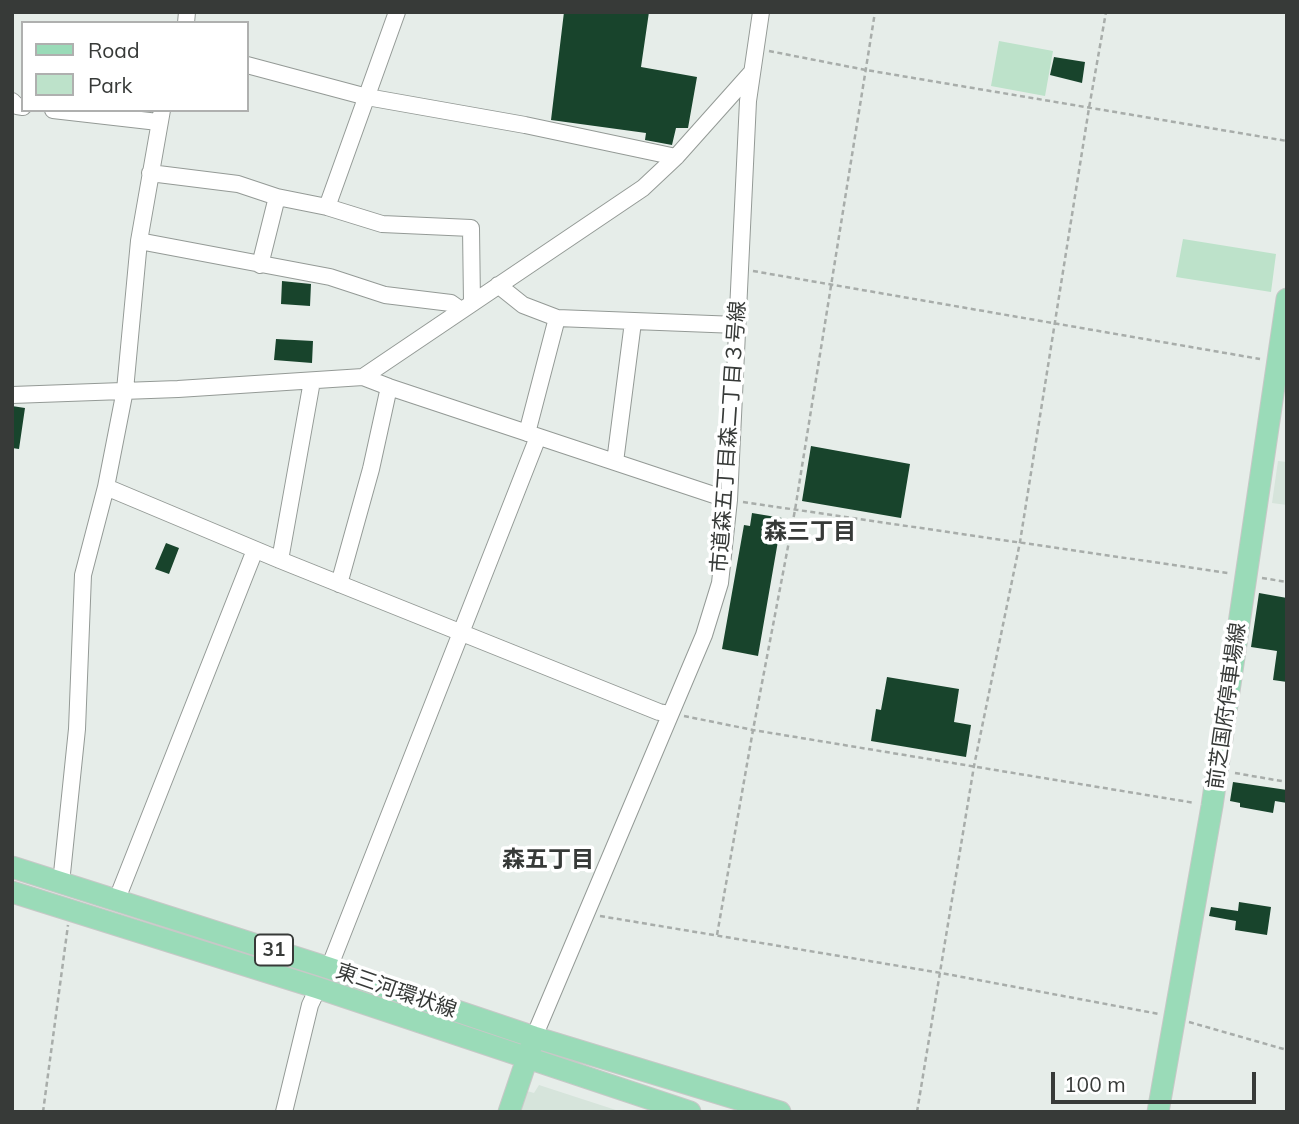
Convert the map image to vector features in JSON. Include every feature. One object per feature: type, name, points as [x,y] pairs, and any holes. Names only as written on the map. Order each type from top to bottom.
[{"type":"main road","name":"前芝国府停車場線","points":[[1158,1112],[1212,806],[1287,299]]},
{"type":"main road","name":"東三河環状線","points":[[12,867],[329,968],[690,1112]]},
{"type":"main road","name":"東三河環状線","points":[[12,892],[318,988],[780,1112]]},
{"type":"main road","points":[[509,1112],[531,1047]]},
{"type":"street","points":[[327,207],[397,12]]},
{"type":"street","name":"市道森五丁目森二丁目３号線","points":[[531,1047],[715,603],[724,558],[729,499],[751,73],[761,12]]},
{"type":"street","points":[[248,65],[367,97],[525,125],[676,157]]},
{"type":"street","points":[[363,377],[643,188],[676,157],[751,73]]},
{"type":"street","points":[[61,883],[77,729],[83,575],[106,487],[125,390],[139,241],[160,116],[89,112]]},
{"type":"street","points":[[150,173],[238,184],[277,197],[327,207],[382,225],[471,228],[467,307]]},
{"type":"street","points":[[260,265],[277,197]]},
{"type":"street","points":[[139,241],[330,276],[385,295],[467,307]]},
{"type":"street","points":[[498,285],[523,305],[557,318],[737,325]]},
{"type":"street","points":[[329,968],[463,632],[532,435],[557,318]]},
{"type":"street","points":[[615,463],[633,322]]},
{"type":"street","points":[[12,395],[178,389],[363,377],[729,499]]},
{"type":"street","points":[[280,560],[312,381]]},
{"type":"street","points":[[340,584],[371,469],[389,387]]},
{"type":"street","points":[[106,487],[255,550],[659,712],[670,713]]},
{"type":"street","points":[[117,899],[255,550]]},
{"type":"street","points":[[284,1112],[310,1005],[318,988]]},
{"type":"path","points":[[717,935],[752,730],[795,510],[875,12]]},
{"type":"path","points":[[917,1112],[974,766],[1020,542],[1106,12]]},
{"type":"path","points":[[755,48],[866,70],[1287,141]]},
{"type":"path","points":[[739,269],[1277,362]]},
{"type":"path","points":[[729,499],[1287,582]]},
{"type":"path","points":[[670,713],[752,730],[1212,806]]},
{"type":"path","points":[[1217,770],[1287,782]]},
{"type":"path","points":[[43,1112],[69,912]]},
{"type":"path","points":[[585,913],[941,973],[1176,1018],[1287,1050]]},
{"type":"shaded area","points":[[1278,461],[1287,462],[1287,505],[1272,503]]},
{"type":"shaded area","points":[[539,1085],[622,1112],[519,1112],[527,1091],[534,1093]]},
{"type":"green space","points":[[999,41],[1053,51],[1045,96],[991,86]]},
{"type":"green space","points":[[1183,239],[1276,254],[1271,292],[1176,277]]},
{"type":"building","points":[[564,12],[649,12],[641,67],[697,77],[688,128],[676,128],[672,145],[645,140],[646,133],[551,120]]},
{"type":"building","points":[[1054,57],[1085,62],[1082,83],[1050,75]]},
{"type":"building","points":[[282,281],[311,284],[310,306],[281,304]]},
{"type":"building","points":[[276,339],[313,341],[312,363],[274,360]]},
{"type":"building","points":[[12,406],[25,408],[19,449],[12,448]]},
{"type":"building","points":[[811,446],[910,464],[901,518],[802,501]]},
{"type":"building","points":[[752,513],[782,518],[758,656],[722,649],[744,525],[750,526]]},
{"type":"building","points":[[166,543],[179,548],[169,574],[155,569]]},
{"type":"building","points":[[1259,593],[1287,598],[1287,682],[1273,680],[1277,651],[1251,647]]},
{"type":"building","points":[[887,677],[959,689],[954,722],[971,725],[966,757],[871,741],[876,709],[881,710]]},
{"type":"building","points":[[1233,782],[1287,790],[1287,803],[1275,801],[1273,813],[1240,807],[1240,803],[1230,801]]},
{"type":"building","points":[[1239,902],[1271,907],[1267,935],[1235,930],[1236,921],[1209,916],[1211,907],[1238,911]]},
{"type":"district","name":"森三丁目","points":[[810,532]]},
{"type":"district","name":"森五丁目","points":[[548,860]]}]
